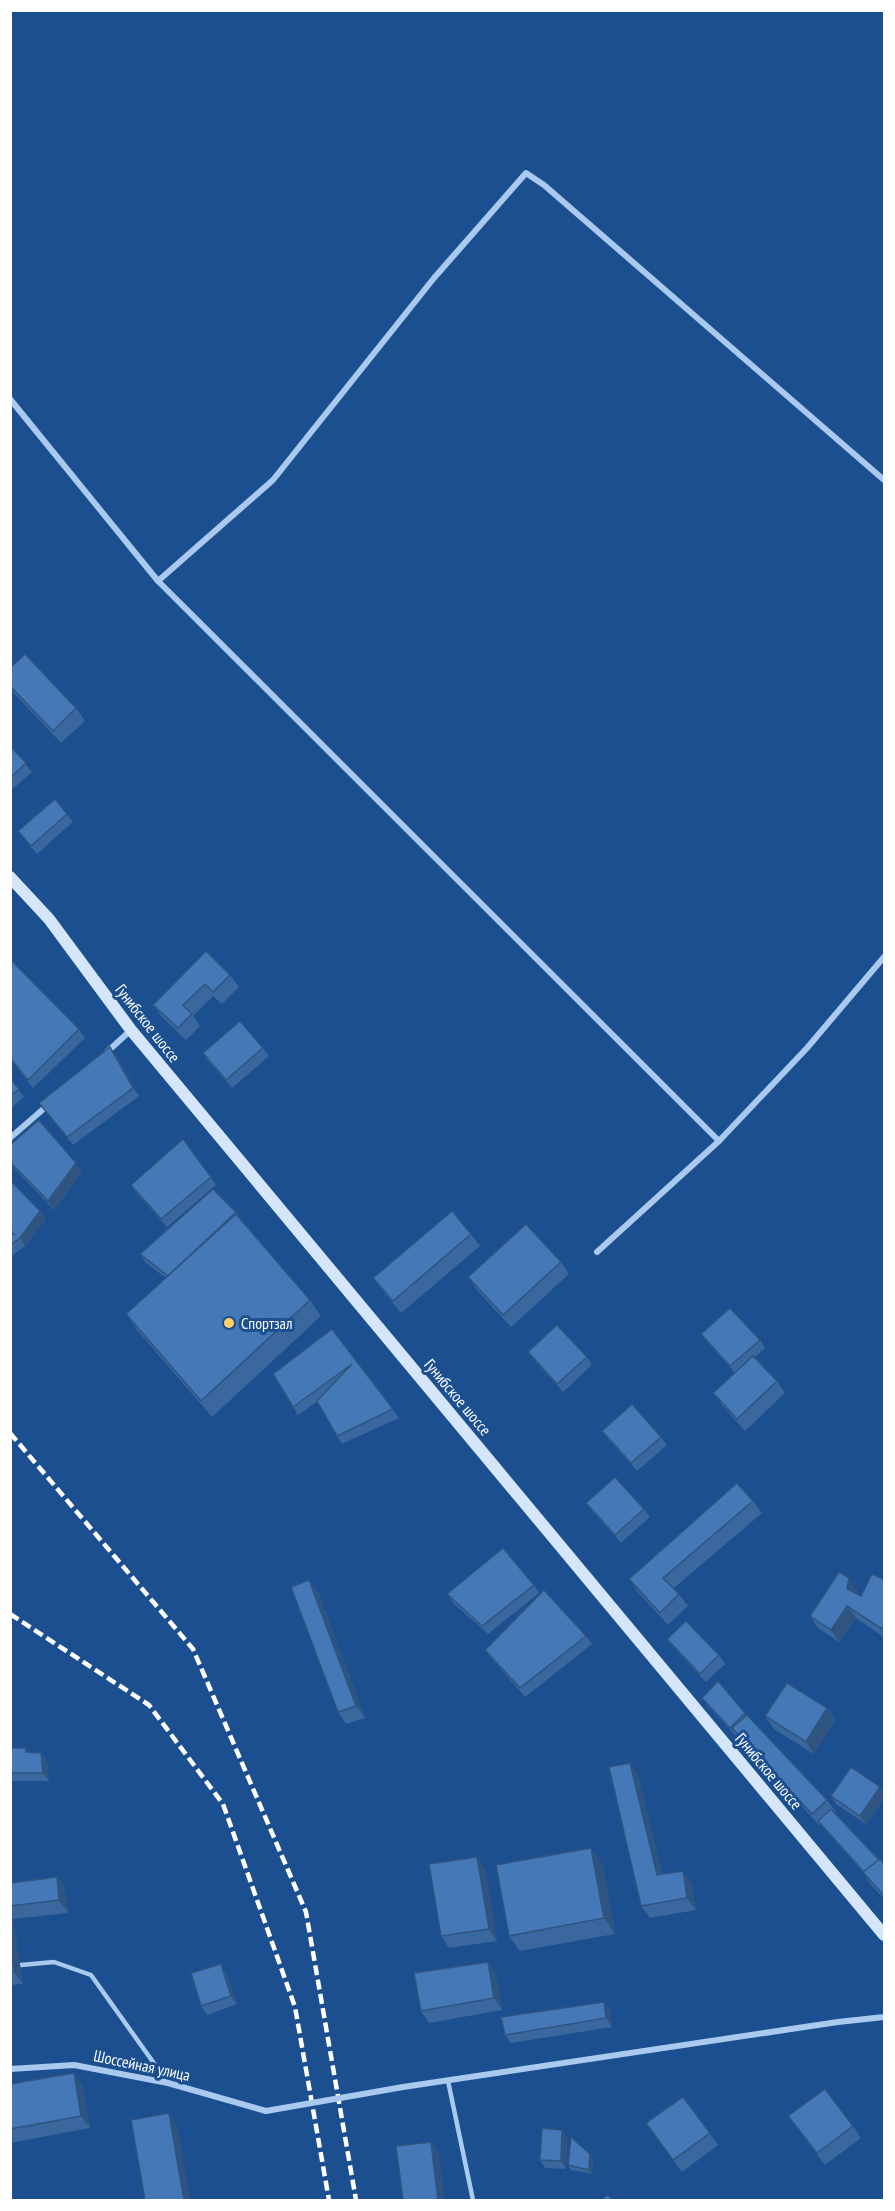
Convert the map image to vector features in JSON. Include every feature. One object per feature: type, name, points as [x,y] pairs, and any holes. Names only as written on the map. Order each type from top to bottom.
[{"type":"main road","name":"Гунибское шоссе","points":[[10,877],[49,919],[131,1030],[885,1935]]},
{"type":"street","points":[[158,581],[273,480],[434,278],[526,173],[544,185],[885,480]]},
{"type":"street","points":[[10,399],[158,581],[719,1141]]},
{"type":"street","points":[[597,1252],[719,1141],[807,1048],[885,957]]},
{"type":"street","points":[[105,1053],[131,1030]]},
{"type":"street","points":[[10,1138],[54,1100]]},
{"type":"street","points":[[448,2082],[838,2022],[885,2017]]},
{"type":"street","name":"Шоссейная улица","points":[[10,2069],[74,2065],[168,2083],[266,2111],[403,2087],[448,2082]]},
{"type":"lane","points":[[10,1966],[54,1962],[91,1975],[168,2083]]},
{"type":"lane","points":[[448,2082],[473,2200]]},
{"type":"building","points":[[25,654],[76,708],[53,731],[10,686],[10,668]]},
{"type":"building","points":[[10,746],[26,763],[10,778]]},
{"type":"building","points":[[55,799],[67,814],[31,846],[18,831]]},
{"type":"building","points":[[206,951],[230,975],[213,992],[205,984],[183,1005],[192,1014],[178,1028],[153,1005]]},
{"type":"building","points":[[10,959],[79,1029],[28,1080],[10,1058]]},
{"type":"building","points":[[240,1021],[263,1048],[226,1080],[203,1053]]},
{"type":"building","points":[[110,1047],[133,1088],[67,1137],[39,1103]]},
{"type":"building","points":[[10,1078],[19,1089],[10,1096]]},
{"type":"building","points":[[39,1120],[76,1163],[48,1201],[10,1162],[10,1145]]},
{"type":"building","points":[[183,1139],[211,1177],[161,1219],[131,1185]]},
{"type":"building","points":[[10,1180],[40,1211],[20,1238],[10,1245],[10,1231],[15,1235],[10,1230]]},
{"type":"building","points":[[213,1189],[236,1212],[168,1276],[140,1254]]},
{"type":"building","points":[[452,1211],[471,1234],[393,1301],[373,1278]]},
{"type":"building","name":"Спортзал","points":[[236,1214],[310,1300],[201,1401],[126,1314]]},
{"type":"building","points":[[526,1224],[561,1262],[503,1315],[468,1277]]},
{"type":"building","points":[[730,1308],[760,1340],[730,1366],[701,1334]]},
{"type":"building","points":[[557,1325],[587,1357],[557,1384],[528,1352]]},
{"type":"building","points":[[332,1329],[393,1409],[337,1436],[317,1401],[352,1364],[293,1407],[273,1374]]},
{"type":"building","points":[[753,1356],[777,1381],[737,1419],[713,1393]]},
{"type":"building","points":[[632,1404],[661,1437],[631,1463],[602,1431]]},
{"type":"building","points":[[615,1477],[644,1509],[615,1535],[586,1503]]},
{"type":"building","points":[[737,1483],[753,1501],[663,1578],[679,1594],[660,1613],[629,1579]]},
{"type":"building","points":[[503,1548],[534,1585],[482,1626],[447,1594]]},
{"type":"building","points":[[839,1572],[849,1578],[847,1589],[861,1596],[872,1574],[885,1580],[885,1625],[882,1629],[847,1606],[831,1630],[810,1616]]},
{"type":"building","points":[[309,1580],[356,1706],[338,1712],[291,1587]]},
{"type":"building","points":[[544,1590],[586,1636],[520,1688],[485,1650]]},
{"type":"building","points":[[686,1621],[719,1655],[700,1674],[667,1639]]},
{"type":"building","points":[[718,1681],[745,1713],[730,1728],[702,1698]]},
{"type":"building","points":[[787,1683],[827,1708],[806,1742],[765,1716]]},
{"type":"building","points":[[747,1715],[827,1800],[812,1814],[732,1728]]},
{"type":"building","points":[[10,1748],[26,1748],[26,1752],[41,1753],[43,1773],[10,1773]]},
{"type":"building","points":[[630,1763],[657,1875],[683,1871],[687,1898],[641,1906],[609,1767]]},
{"type":"building","points":[[851,1767],[880,1787],[860,1816],[831,1796]]},
{"type":"building","points":[[831,1809],[879,1860],[864,1872],[818,1821]]},
{"type":"building","points":[[591,1848],[604,1918],[509,1936],[496,1865]]},
{"type":"building","points":[[477,1857],[489,1929],[441,1936],[429,1864]]},
{"type":"building","points":[[880,1859],[885,1865],[885,1897],[863,1872]]},
{"type":"building","points":[[57,1877],[59,1900],[10,1906],[10,1883]]},
{"type":"building","points":[[10,1945],[14,1972],[10,1972]]},
{"type":"building","points":[[488,1962],[494,1998],[421,2011],[414,1973]]},
{"type":"building","points":[[221,1964],[231,1996],[201,2006],[191,1973]]},
{"type":"building","points":[[604,2002],[606,2018],[505,2035],[501,2017]]},
{"type":"building","points":[[74,2073],[81,2116],[10,2129],[10,2084]]},
{"type":"building","points":[[825,2089],[853,2126],[817,2153],[788,2116]]},
{"type":"building","points":[[683,2097],[710,2133],[673,2160],[646,2123]]},
{"type":"building","points":[[169,2113],[184,2200],[145,2200],[131,2120]]},
{"type":"building","points":[[542,2128],[562,2130],[561,2161],[540,2160]]},
{"type":"building","points":[[571,2137],[590,2154],[589,2170],[568,2165]]},
{"type":"building","points":[[431,2142],[438,2200],[403,2200],[396,2146]]},
{"type":"building","points":[[608,2195],[612,2200],[601,2200]]},
{"type":"railway","points":[[10,1433],[193,1649],[306,1912],[356,2200]]},
{"type":"railway","points":[[10,1614],[149,1705],[223,1804],[295,2007],[329,2200]]},
{"type":"place","name":"Спортзал","points":[[229,1323]]}]
